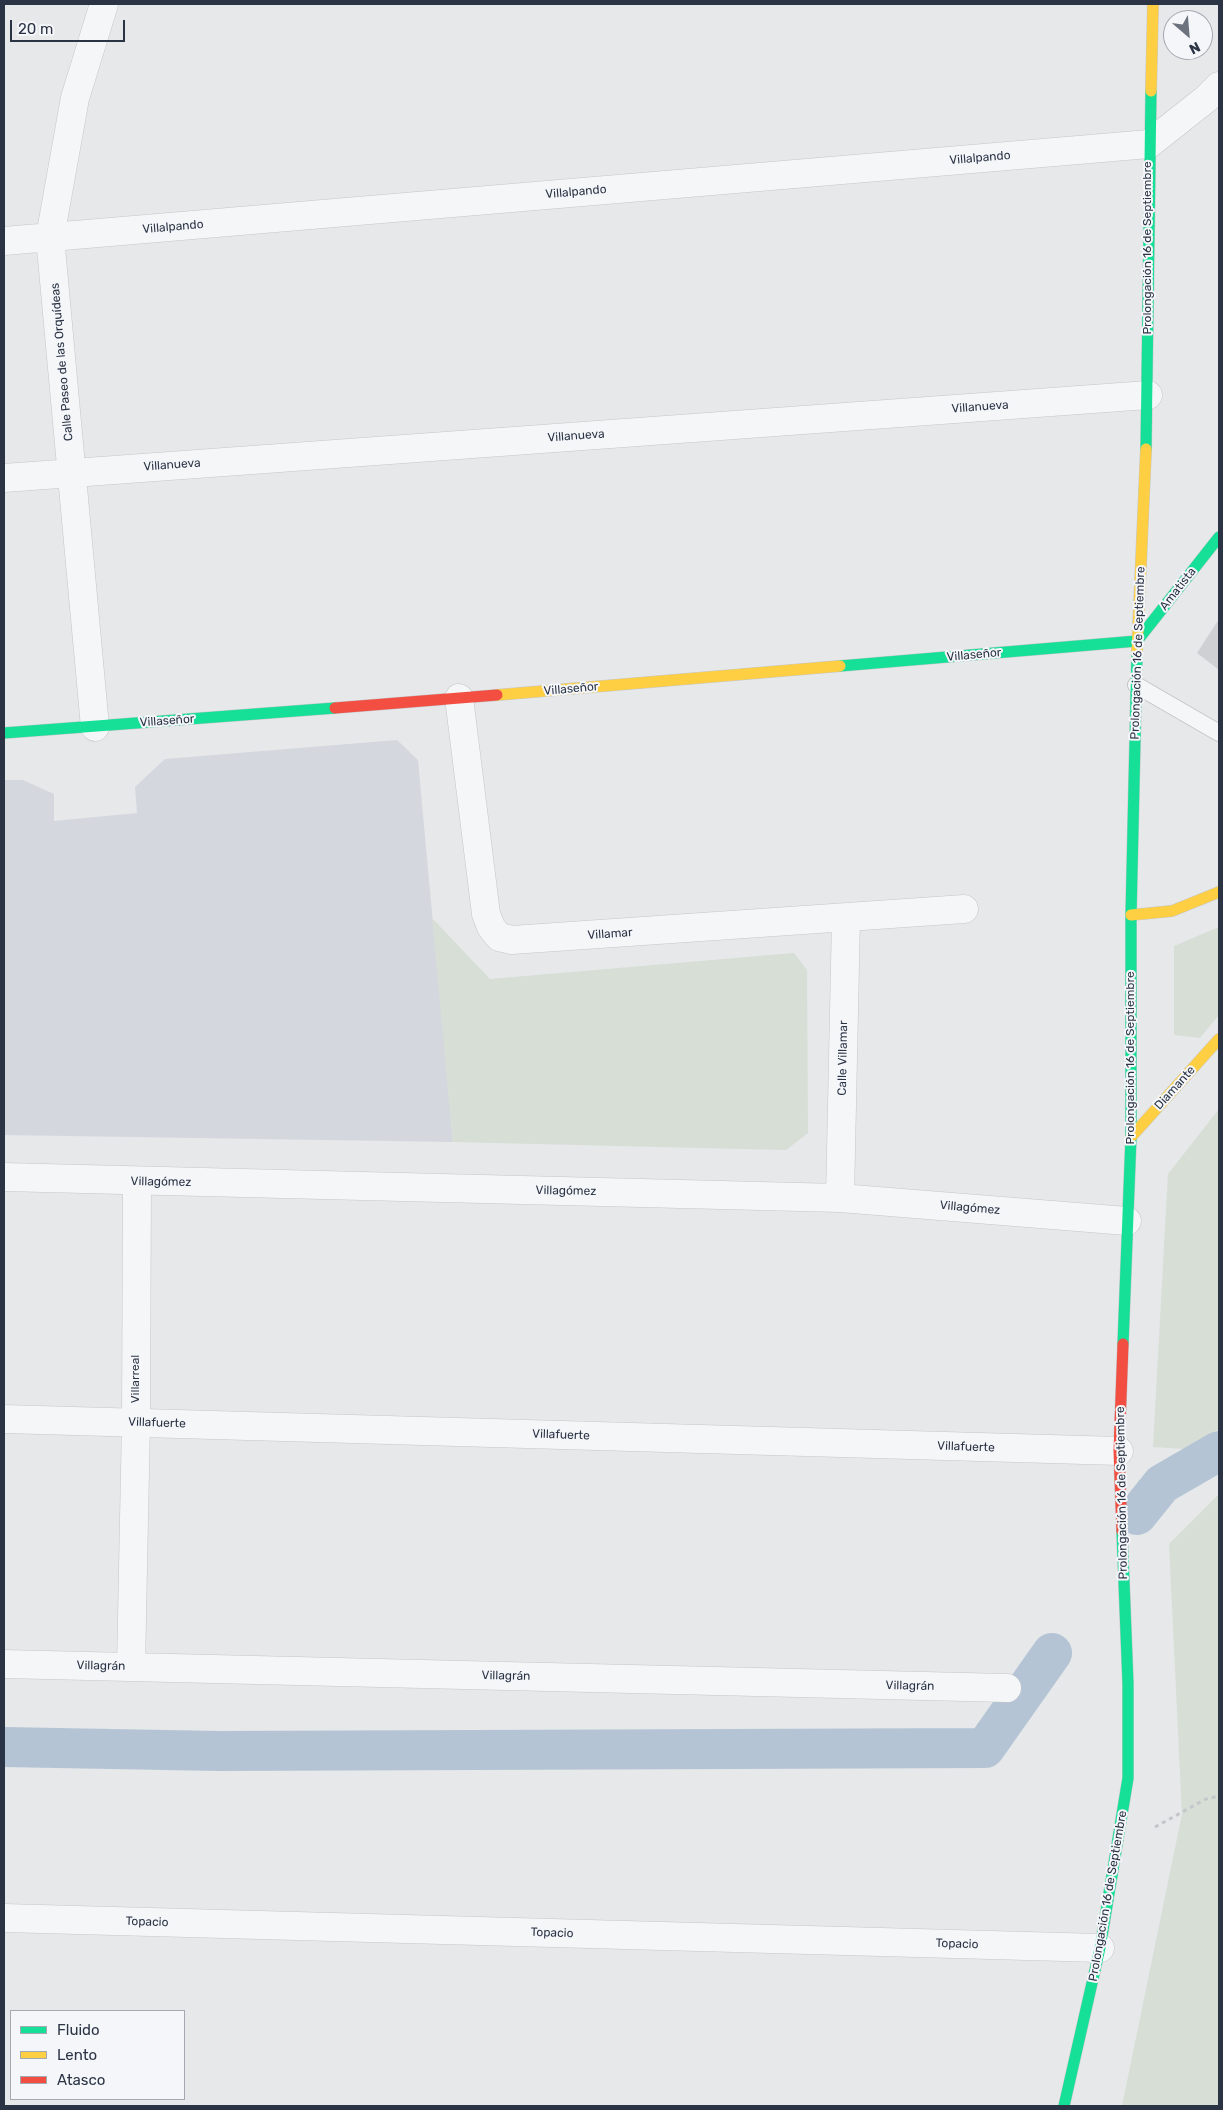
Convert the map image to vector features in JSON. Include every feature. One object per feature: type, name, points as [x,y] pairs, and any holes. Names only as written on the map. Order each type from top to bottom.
[{"type":"street","name":"Calle Paseo de las Orquídeas","points":[[95,726],[50,237],[75,98],[104,4]]},
{"type":"street","name":"Prolongación 16 de Septiembre","points":[[1064,2106],[1100,1948],[1128,1778],[1127,1675],[1119,1451],[1131,1138],[1131,915],[1137,641],[1148,395],[1149,144],[1153,4]]},
{"type":"street","points":[[1149,144],[1206,99],[1219,86]]},
{"type":"street","name":"Villalpando","points":[[4,241],[1149,144]]},
{"type":"street","name":"Villanueva","points":[[4,478],[1148,395]]},
{"type":"street","name":"Amatista","points":[[1137,641],[1219,537]]},
{"type":"street","name":"Villaseñor","points":[[4,733],[459,698],[1137,641]]},
{"type":"street","name":"Villamar","points":[[459,698],[486,914],[491,927],[500,937],[512,940],[964,909]]},
{"type":"street","points":[[1131,915],[1172,911],[1219,892]]},
{"type":"street","name":"Calle Villamar","points":[[840,1198],[846,918]]},
{"type":"street","name":"Diamante","points":[[1131,1138],[1219,1038]]},
{"type":"street","name":"Villagómez","points":[[4,1177],[840,1198],[1127,1221]]},
{"type":"street","name":"Villarreal","points":[[131,1667],[136,1422],[137,1181]]},
{"type":"street","name":"Villafuerte","points":[[4,1419],[1119,1451]]},
{"type":"street","name":"Villagrán","points":[[4,1664],[1007,1688]]},
{"type":"street","name":"Topacio","points":[[4,1918],[1100,1948]]},
{"type":"lane","points":[[1136,685],[1219,733]]},
{"type":"path","points":[[1118,1847],[1206,1799],[1219,1796]]},
{"type":"shaded area","points":[[397,740],[418,760],[453,1142],[4,1135],[4,780],[23,780],[54,794],[54,821],[137,813],[135,787],[165,759]]},
{"type":"shaded area","points":[[432,918],[490,979],[794,953],[807,970],[808,1133],[786,1150],[453,1142]]},
{"type":"shaded area","points":[[1219,927],[1219,1015],[1200,1038],[1174,1035],[1174,946]]},
{"type":"shaded area","points":[[1219,1109],[1219,1429],[1184,1449],[1153,1447],[1168,1174]]},
{"type":"shaded area","points":[[1219,1494],[1219,2106],[1122,2106],[1182,1814],[1169,1544]]},
{"type":"building","points":[[1219,619],[1219,670],[1197,653]]},
{"type":"waterway","points":[[1137,1515],[1162,1484],[1219,1451]]},
{"type":"waterway","points":[[4,1747],[219,1751],[985,1748],[1052,1653]]},
{"type":"traffic: fast","points":[[1146,449],[1151,91]]},
{"type":"traffic: fast","points":[[840,666],[1137,641],[1219,537]]},
{"type":"traffic: fast","points":[[1123,1344],[1131,1137],[1131,915],[1137,653]]},
{"type":"traffic: fast","points":[[4,733],[335,708]]},
{"type":"traffic: fast","points":[[1064,2106],[1100,1948],[1128,1778],[1128,1684],[1122,1531]]},
{"type":"traffic: slow","points":[[1151,91],[1153,4]]},
{"type":"traffic: slow","points":[[1137,653],[1146,449]]},
{"type":"traffic: slow","points":[[497,695],[840,666]]},
{"type":"traffic: slow","points":[[1131,915],[1172,911],[1219,892]]},
{"type":"traffic: slow","points":[[1131,1137],[1219,1039]]},
{"type":"traffic: jam","points":[[335,708],[497,695]]},
{"type":"traffic: jam","points":[[1122,1531],[1119,1451],[1123,1344]]}]
